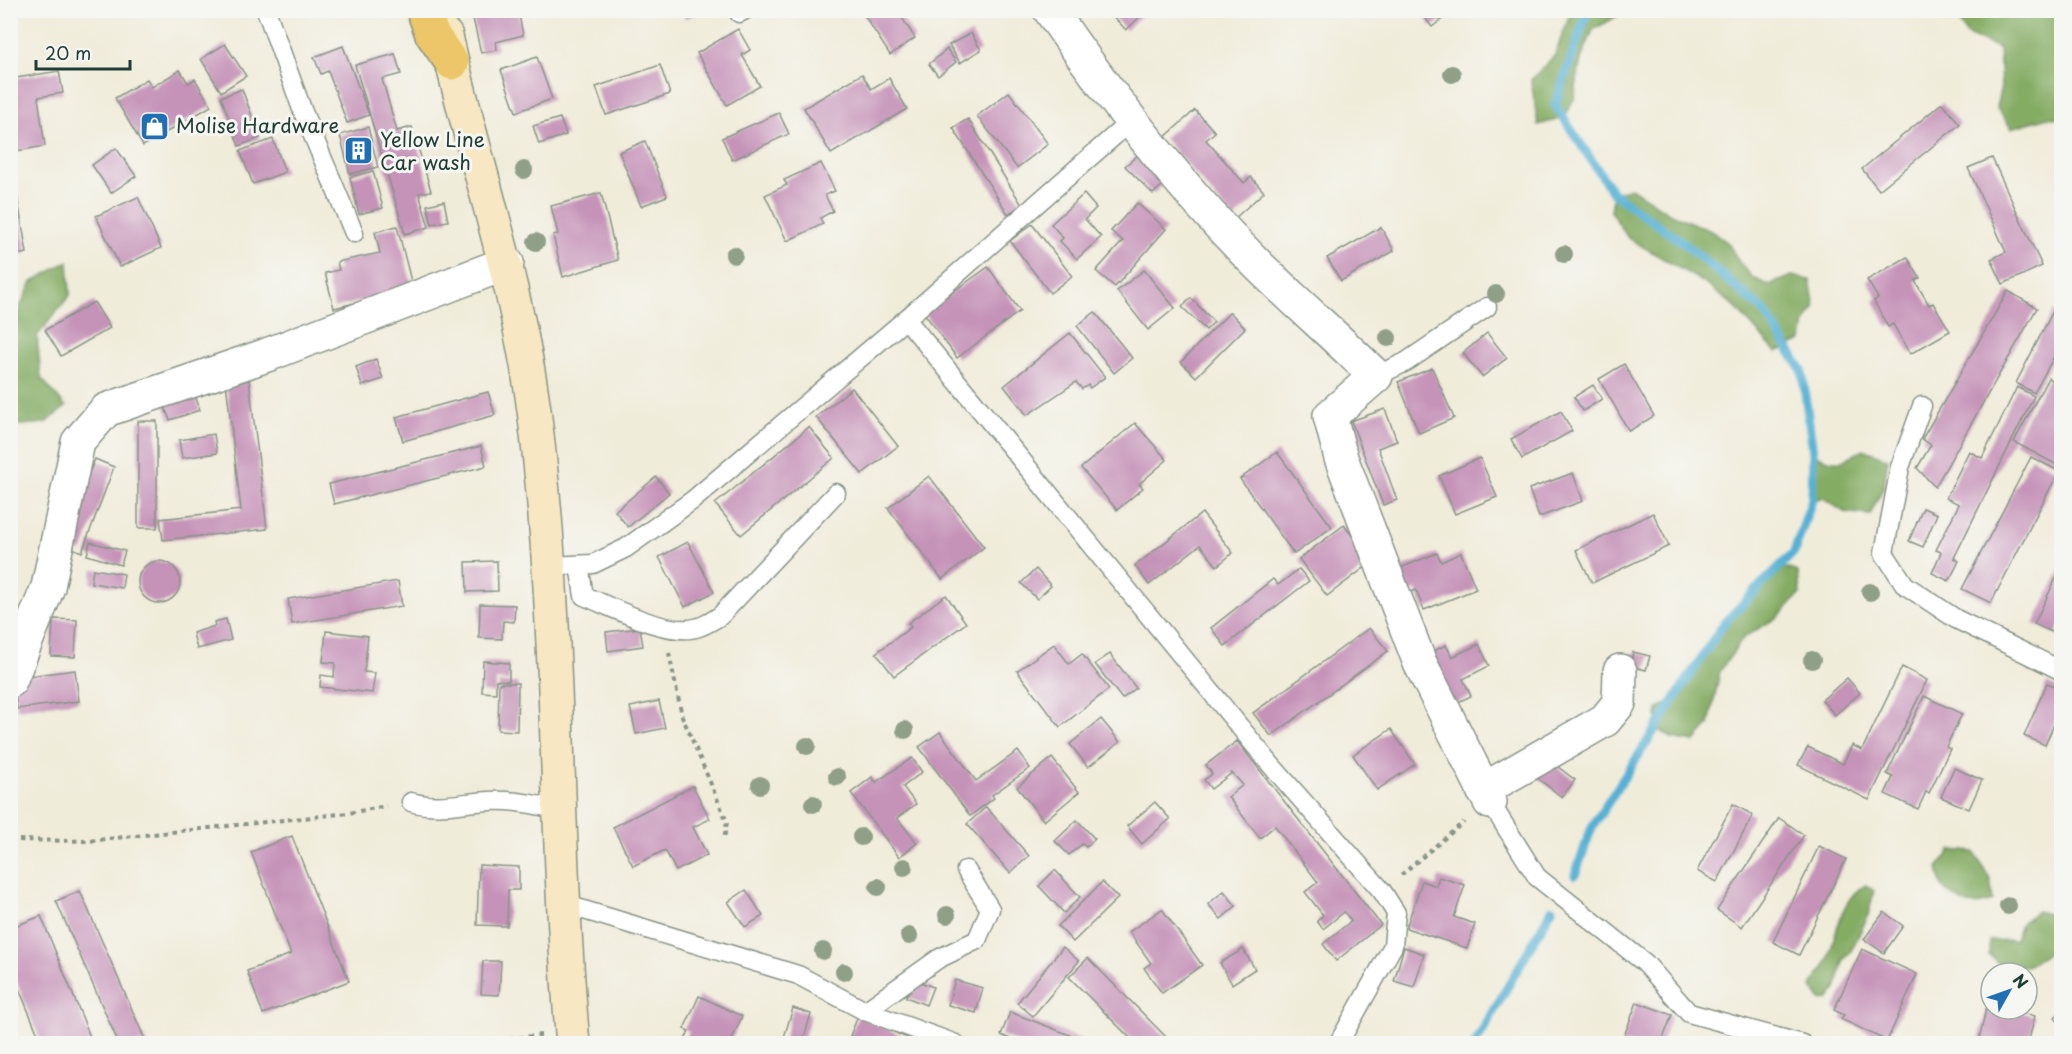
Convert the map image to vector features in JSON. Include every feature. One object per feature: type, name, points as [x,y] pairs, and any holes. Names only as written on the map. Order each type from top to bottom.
[{"type":"main road","points":[[423,10],[432,34],[452,63]]},
{"type":"main road","points":[[440,10],[452,63],[507,263],[564,565],[561,812],[572,1036]]},
{"type":"street","points":[[1050,10],[1131,121],[1260,267],[1376,376],[1330,416],[1341,458],[1420,663],[1487,796],[1605,720],[1619,703],[1620,671]]},
{"type":"street","points":[[10,681],[48,587],[78,442],[106,410],[267,355],[507,263]]},
{"type":"lane","points":[[266,10],[303,112],[354,233]]},
{"type":"lane","points":[[564,565],[593,564],[626,548],[693,500],[906,319],[1131,121]]},
{"type":"lane","points":[[1376,376],[1406,363],[1487,306]]},
{"type":"lane","points":[[906,319],[1271,765],[1382,891],[1396,913],[1393,946],[1338,1044]]},
{"type":"lane","points":[[1922,406],[1900,467],[1884,553],[1905,585],[1956,619],[2061,671]]},
{"type":"lane","points":[[564,565],[584,596],[664,626],[675,629],[698,628],[720,616],[836,493]]},
{"type":"lane","points":[[1487,796],[1537,877],[1645,963],[1689,1013],[1802,1044]]},
{"type":"lane","points":[[411,802],[429,807],[502,802],[536,804],[561,812]]},
{"type":"lane","points":[[865,1011],[938,959],[977,940],[990,909],[966,870]]},
{"type":"lane","points":[[564,904],[798,975],[865,1011],[956,1044]]},
{"type":"path","points":[[664,626],[682,716],[727,822],[724,838]]},
{"type":"path","points":[[1382,891],[1487,796]]},
{"type":"path","points":[[10,840],[88,841],[189,832],[349,813],[411,802]]},
{"type":"path","points":[[465,1044],[572,1036]]},
{"type":"green space","points":[[1571,11],[1626,11],[1593,30],[1581,59],[1574,99],[1563,118],[1538,125],[1531,80],[1555,55]]},
{"type":"green space","points":[[1952,11],[2061,11],[2061,119],[2049,117],[2011,128],[1996,107],[2001,87],[1999,48],[1967,35]]},
{"type":"green space","points":[[1631,188],[1669,213],[1713,232],[1728,243],[1739,262],[1753,278],[1769,285],[1792,276],[1810,280],[1815,308],[1805,322],[1802,341],[1776,352],[1733,305],[1701,281],[1628,238],[1611,212],[1613,193]]},
{"type":"green space","points":[[68,261],[70,295],[37,336],[41,378],[66,407],[45,423],[11,426],[10,328],[32,282]]},
{"type":"green space","points":[[1863,449],[1888,459],[1884,486],[1870,515],[1844,512],[1823,498],[1812,500],[1813,453],[1828,460],[1839,461]]},
{"type":"green space","points":[[1780,566],[1798,572],[1800,594],[1778,617],[1744,637],[1720,671],[1709,725],[1694,742],[1672,738],[1656,728],[1658,708],[1674,701],[1724,623]]},
{"type":"green space","points":[[1951,850],[1974,852],[1990,878],[1993,901],[1971,905],[1960,901],[1942,887],[1938,868]]},
{"type":"green space","points":[[1866,885],[1874,891],[1868,916],[1851,951],[1844,958],[1836,989],[1829,999],[1821,1000],[1812,988],[1813,984],[1826,964],[1844,909],[1857,891]]},
{"type":"green space","points":[[2037,911],[2059,917],[2061,946],[2035,961],[1996,961],[1989,955],[1989,941],[2015,940],[2022,922]]},
{"type":"building","points":[[471,10],[518,10],[523,35],[496,42],[497,50],[481,53]]},
{"type":"building","points":[[682,10],[705,10],[705,11],[685,18]]},
{"type":"building","points":[[861,10],[897,10],[915,38],[890,55]]},
{"type":"building","points":[[1111,10],[1147,10],[1126,30],[1109,12]]},
{"type":"building","points":[[1419,10],[1448,10],[1450,13],[1432,27]]},
{"type":"building","points":[[738,29],[750,50],[742,55],[760,86],[727,105],[697,53]]},
{"type":"building","points":[[971,33],[981,50],[960,63],[949,45]]},
{"type":"building","points":[[225,44],[246,76],[221,92],[201,59]]},
{"type":"building","points":[[343,46],[369,115],[347,123],[328,71],[321,74],[314,57]]},
{"type":"building","points":[[947,49],[956,62],[938,76],[929,64]]},
{"type":"building","points":[[395,54],[401,74],[382,79],[397,131],[412,127],[431,191],[419,193],[429,227],[405,234],[355,65]]},
{"type":"building","points":[[537,57],[552,99],[516,112],[501,70]]},
{"type":"building","points":[[660,65],[670,94],[606,115],[596,87]]},
{"type":"building","name":"Molise Hardware","points":[[180,70],[188,83],[195,79],[211,106],[143,146],[115,98],[147,79],[152,87]]},
{"type":"building","points":[[59,71],[63,93],[38,97],[45,146],[10,152],[10,79]]},
{"type":"building","points":[[862,74],[871,89],[889,78],[907,109],[831,154],[804,108]]},
{"type":"building","points":[[242,89],[260,138],[239,146],[221,97]]},
{"type":"building","points":[[1009,92],[1048,144],[1017,168],[977,116]]},
{"type":"building","points":[[1942,103],[1960,124],[1879,190],[1862,169]]},
{"type":"building","points":[[1195,110],[1215,132],[1206,140],[1244,183],[1251,177],[1264,192],[1234,219],[1164,138]]},
{"type":"building","points":[[779,113],[789,134],[732,160],[722,138]]},
{"type":"building","points":[[560,118],[566,135],[539,144],[533,126]]},
{"type":"building","points":[[968,119],[1022,205],[1008,214],[953,128]]},
{"type":"building","name":"Yellow Line Car wash","points":[[368,127],[378,167],[350,174],[340,135]]},
{"type":"building","points":[[273,139],[285,172],[253,184],[240,151]]},
{"type":"building","points":[[645,141],[667,196],[641,206],[619,152]]},
{"type":"building","points":[[116,148],[136,176],[111,193],[92,165]]},
{"type":"building","points":[[1139,154],[1166,182],[1153,194],[1125,166]]},
{"type":"building","points":[[10,156],[27,253],[10,256]]},
{"type":"building","points":[[1992,158],[2042,266],[2003,284],[1991,259],[2006,252],[1968,168]]},
{"type":"building","points":[[821,163],[835,191],[825,195],[833,211],[820,218],[823,224],[787,241],[765,195],[787,185],[784,180]]},
{"type":"building","points":[[373,171],[383,208],[359,214],[350,177]]},
{"type":"building","points":[[601,193],[618,260],[563,277],[553,235],[558,234],[551,206]]},
{"type":"building","points":[[1084,194],[1096,208],[1085,219],[1101,237],[1077,259],[1060,241],[1063,238],[1051,224]]},
{"type":"building","points":[[138,197],[161,248],[120,267],[96,216]]},
{"type":"building","points":[[444,201],[448,221],[432,224],[427,205]]},
{"type":"building","points":[[1137,203],[1166,229],[1115,287],[1096,271],[1123,241],[1111,231]]},
{"type":"building","points":[[1032,224],[1072,276],[1050,293],[1010,241]]},
{"type":"building","points":[[397,226],[413,289],[334,308],[325,273],[339,270],[337,262],[380,253],[375,232]]},
{"type":"building","points":[[1381,227],[1394,251],[1341,281],[1327,258]]},
{"type":"building","points":[[1907,257],[1920,278],[1915,281],[1929,305],[1933,303],[1950,331],[1910,354],[1893,324],[1888,327],[1874,301],[1878,298],[1867,280]]},
{"type":"building","points":[[988,267],[1020,311],[957,358],[924,313]]},
{"type":"building","points":[[1144,270],[1175,308],[1148,330],[1117,291]]},
{"type":"building","points":[[2008,291],[2037,308],[1935,487],[1917,468],[1931,445],[1922,439]]},
{"type":"building","points":[[1191,298],[1214,322],[1206,330],[1182,307]]},
{"type":"building","points":[[94,302],[110,328],[61,356],[45,330]]},
{"type":"building","points":[[2053,311],[2062,316],[2062,342],[2034,393],[2016,383]]},
{"type":"building","points":[[1095,312],[1132,358],[1114,373],[1077,326]]},
{"type":"building","points":[[1230,312],[1245,328],[1196,377],[1181,362]]},
{"type":"building","points":[[1070,333],[1105,377],[1090,388],[1088,385],[1082,389],[1076,382],[1027,415],[1004,386]]},
{"type":"building","points":[[1487,333],[1507,358],[1482,377],[1463,353]]},
{"type":"building","points":[[376,359],[383,379],[362,386],[356,367]]},
{"type":"building","points":[[1624,364],[1654,416],[1629,431],[1599,379]]},
{"type":"building","points":[[1432,368],[1454,418],[1419,433],[1398,382]]},
{"type":"building","points":[[2048,378],[2062,385],[2062,462],[2059,466],[2014,442]]},
{"type":"building","points":[[249,380],[267,529],[163,540],[160,519],[241,510],[226,382]]},
{"type":"building","points":[[1593,385],[1602,399],[1583,411],[1574,397]]},
{"type":"building","points":[[2017,387],[2034,396],[1954,558],[1959,561],[1949,581],[1932,573],[1941,552],[1936,550],[1959,504],[1946,498],[1969,451],[1982,458]]},
{"type":"building","points":[[852,388],[898,446],[862,474],[816,417]]},
{"type":"building","points":[[488,392],[495,415],[403,441],[396,417]]},
{"type":"building","points":[[195,395],[200,410],[170,420],[164,406]]},
{"type":"building","points":[[1385,409],[1397,441],[1378,448],[1397,500],[1383,505],[1351,421]]},
{"type":"building","points":[[1561,411],[1572,431],[1522,459],[1511,439]]},
{"type":"building","points":[[138,421],[157,421],[157,528],[138,528]]},
{"type":"building","points":[[1135,423],[1167,460],[1139,484],[1143,488],[1117,510],[1081,468]]},
{"type":"building","points":[[809,427],[834,458],[741,535],[715,504]]},
{"type":"building","points":[[214,434],[217,453],[182,458],[179,440]]},
{"type":"building","points":[[481,446],[486,466],[334,504],[329,484]]},
{"type":"building","points":[[1277,452],[1332,527],[1294,554],[1240,479]]},
{"type":"building","points":[[2031,457],[2059,471],[1991,603],[1962,589]]},
{"type":"building","points":[[1480,458],[1497,497],[1455,514],[1439,476]]},
{"type":"building","points":[[95,459],[114,467],[82,552],[65,545],[72,513]]},
{"type":"building","points":[[1573,473],[1583,501],[1539,517],[1529,489]]},
{"type":"building","points":[[929,476],[984,547],[942,579],[888,508]]},
{"type":"building","points":[[656,477],[669,493],[628,527],[615,511]]},
{"type":"building","points":[[1923,508],[1937,514],[1923,547],[1909,541]]},
{"type":"building","points":[[1202,513],[1233,553],[1217,566],[1200,545],[1149,585],[1135,566]]},
{"type":"building","points":[[1653,513],[1669,546],[1592,583],[1576,550]]},
{"type":"building","points":[[1344,525],[1372,562],[1327,596],[1299,559]]},
{"type":"building","points":[[90,542],[125,551],[121,565],[87,555]]},
{"type":"building","points":[[688,542],[714,592],[685,607],[659,557]]},
{"type":"building","points":[[1437,553],[1441,562],[1461,553],[1476,589],[1424,610],[1416,590],[1408,593],[1398,569]]},
{"type":"building","points":[[159,561],[167,562],[174,567],[179,574],[179,590],[174,597],[167,602],[159,603],[151,602],[144,597],[139,590],[138,582],[139,574],[144,567],[151,562]]},
{"type":"building","points":[[497,561],[498,591],[467,592],[466,562]]},
{"type":"building","points":[[2062,566],[2062,622],[2056,634],[2034,624]]},
{"type":"building","points":[[93,569],[124,574],[122,588],[91,583]]},
{"type":"building","points":[[1036,569],[1051,586],[1037,599],[1021,583]]},
{"type":"building","points":[[1299,569],[1309,581],[1225,646],[1211,628],[1273,579],[1278,585]]},
{"type":"building","points":[[398,581],[402,606],[292,624],[288,599]]},
{"type":"building","points":[[946,595],[966,623],[894,676],[876,653],[911,627],[908,623]]},
{"type":"building","points":[[480,604],[515,605],[514,622],[503,621],[502,639],[479,638]]},
{"type":"building","points":[[53,619],[77,620],[75,657],[51,656]]},
{"type":"building","points":[[226,619],[231,640],[197,649],[193,633],[215,626],[214,622]]},
{"type":"building","points":[[640,628],[643,646],[608,651],[606,632]]},
{"type":"building","points":[[1369,628],[1388,651],[1271,736],[1253,713]]},
{"type":"building","points":[[326,631],[368,636],[364,672],[375,673],[372,693],[320,687],[321,675],[334,677],[335,663],[323,662]]},
{"type":"building","points":[[1054,644],[1069,664],[1082,654],[1109,689],[1060,727],[1017,671]]},
{"type":"building","points":[[1479,644],[1489,666],[1463,679],[1471,696],[1452,705],[1427,654],[1446,645],[1452,657]]},
{"type":"building","points":[[1633,652],[1650,656],[1646,670],[1630,666]]},
{"type":"building","points":[[1110,654],[1136,688],[1122,699],[1095,664]]},
{"type":"building","points":[[483,661],[509,663],[509,681],[496,680],[496,693],[482,692]]},
{"type":"building","points":[[1902,667],[1927,680],[1869,800],[1798,765],[1808,747],[1843,764],[1852,745],[1862,750]]},
{"type":"building","points":[[75,670],[79,701],[17,709],[13,678]]},
{"type":"building","points":[[1847,678],[1860,693],[1835,715],[1822,700]]},
{"type":"building","points":[[499,683],[518,683],[517,731],[498,730]]},
{"type":"building","points":[[2047,683],[2062,689],[2062,706],[2045,745],[2024,736]]},
{"type":"building","points":[[1924,696],[1962,714],[1946,747],[1950,749],[1929,793],[1926,792],[1918,809],[1885,794],[1893,777],[1887,774]]},
{"type":"building","points":[[659,701],[665,728],[636,734],[630,707]]},
{"type":"building","points":[[1101,719],[1120,742],[1088,767],[1070,744]]},
{"type":"building","points":[[1391,729],[1415,764],[1377,790],[1353,755]]},
{"type":"building","points":[[940,732],[976,781],[1018,751],[1030,768],[992,795],[994,798],[970,816],[919,747]]},
{"type":"building","points":[[1237,741],[1381,925],[1336,961],[1323,944],[1351,921],[1344,912],[1323,929],[1317,921],[1323,915],[1305,892],[1318,882],[1275,826],[1260,838],[1228,797],[1243,785],[1232,773],[1211,789],[1204,780],[1212,774],[1206,765]]},
{"type":"building","points":[[912,758],[922,772],[903,787],[916,804],[897,818],[917,843],[899,857],[851,793],[872,777],[876,782]]},
{"type":"building","points":[[1052,758],[1079,792],[1044,821],[1017,787]]},
{"type":"building","points":[[1549,760],[1575,780],[1562,797],[1536,777]]},
{"type":"building","points":[[1954,768],[1982,780],[1969,809],[1941,797]]},
{"type":"building","points":[[693,786],[710,819],[693,827],[707,855],[676,871],[665,850],[633,866],[613,827]]},
{"type":"building","points":[[1155,802],[1170,819],[1142,844],[1127,826]]},
{"type":"building","points":[[1733,804],[1753,815],[1717,882],[1697,871]]},
{"type":"building","points":[[986,807],[1029,856],[1010,873],[967,824]]},
{"type":"building","points":[[1779,818],[1804,835],[1742,927],[1717,910]]},
{"type":"building","points":[[1077,820],[1095,839],[1086,847],[1082,844],[1069,855],[1055,841]]},
{"type":"building","points":[[292,836],[349,981],[263,1014],[247,971],[291,954],[251,852]]},
{"type":"building","points":[[1819,846],[1846,859],[1799,955],[1773,942]]},
{"type":"building","points":[[479,865],[519,867],[519,890],[508,890],[507,926],[477,925]]},
{"type":"building","points":[[1055,870],[1080,897],[1064,913],[1039,886]]},
{"type":"building","points":[[1439,877],[1465,885],[1454,917],[1475,924],[1467,948],[1406,928],[1422,881],[1436,886]]},
{"type":"building","points":[[1102,882],[1118,898],[1073,942],[1058,926]]},
{"type":"building","points":[[746,890],[763,916],[745,927],[728,902]]},
{"type":"building","points":[[80,891],[147,1044],[119,1044],[56,901]]},
{"type":"building","points":[[1224,891],[1236,906],[1221,919],[1208,904]]},
{"type":"building","points":[[1162,909],[1202,965],[1162,993],[1144,968],[1151,963],[1129,932]]},
{"type":"building","points":[[1884,912],[1903,926],[1884,953],[1864,939]]},
{"type":"building","points":[[41,916],[93,1044],[42,1044],[10,967],[10,928]]},
{"type":"building","points":[[1063,947],[1079,961],[1033,1016],[1017,1003]]},
{"type":"building","points":[[1404,947],[1424,954],[1414,987],[1394,981]]},
{"type":"building","points":[[1243,949],[1255,969],[1232,984],[1220,963]]},
{"type":"building","points":[[1862,949],[1917,974],[1887,1041],[1841,1019],[1844,1015],[1834,1010]]},
{"type":"building","points":[[1088,958],[1173,1044],[1136,1044],[1069,977]]},
{"type":"building","points":[[483,961],[501,961],[499,995],[481,994]]},
{"type":"building","points":[[913,979],[933,987],[926,1005],[906,997]]},
{"type":"building","points":[[955,980],[983,988],[976,1013],[948,1005]]},
{"type":"building","points":[[699,996],[742,1016],[730,1044],[683,1044],[689,1031],[684,1029]]},
{"type":"building","points":[[1637,1002],[1672,1015],[1661,1044],[1621,1044]]},
{"type":"building","points":[[793,1008],[811,1014],[802,1044],[782,1044]]},
{"type":"building","points":[[2062,1010],[2062,1028],[2055,1017]]},
{"type":"building","points":[[1010,1012],[1091,1044],[1022,1044],[1001,1035]]},
{"type":"building","points":[[858,1016],[916,1042],[915,1044],[867,1044],[850,1036]]},
{"type":"building","points":[[1983,1021],[2034,1021],[2028,1044],[1978,1044]]},
{"type":"waterway","points":[[1575,875],[1592,827],[1724,623],[1794,552],[1812,500],[1813,453],[1802,370],[1764,311],[1685,244],[1613,193],[1555,105],[1588,10]]},
{"type":"waterway","points":[[1475,1044],[1552,909]]},
{"type":"place","name":"Molise Hardware","points":[[155,126]]},
{"type":"place","name":"Yellow Line Car wash","points":[[359,151]]}]
